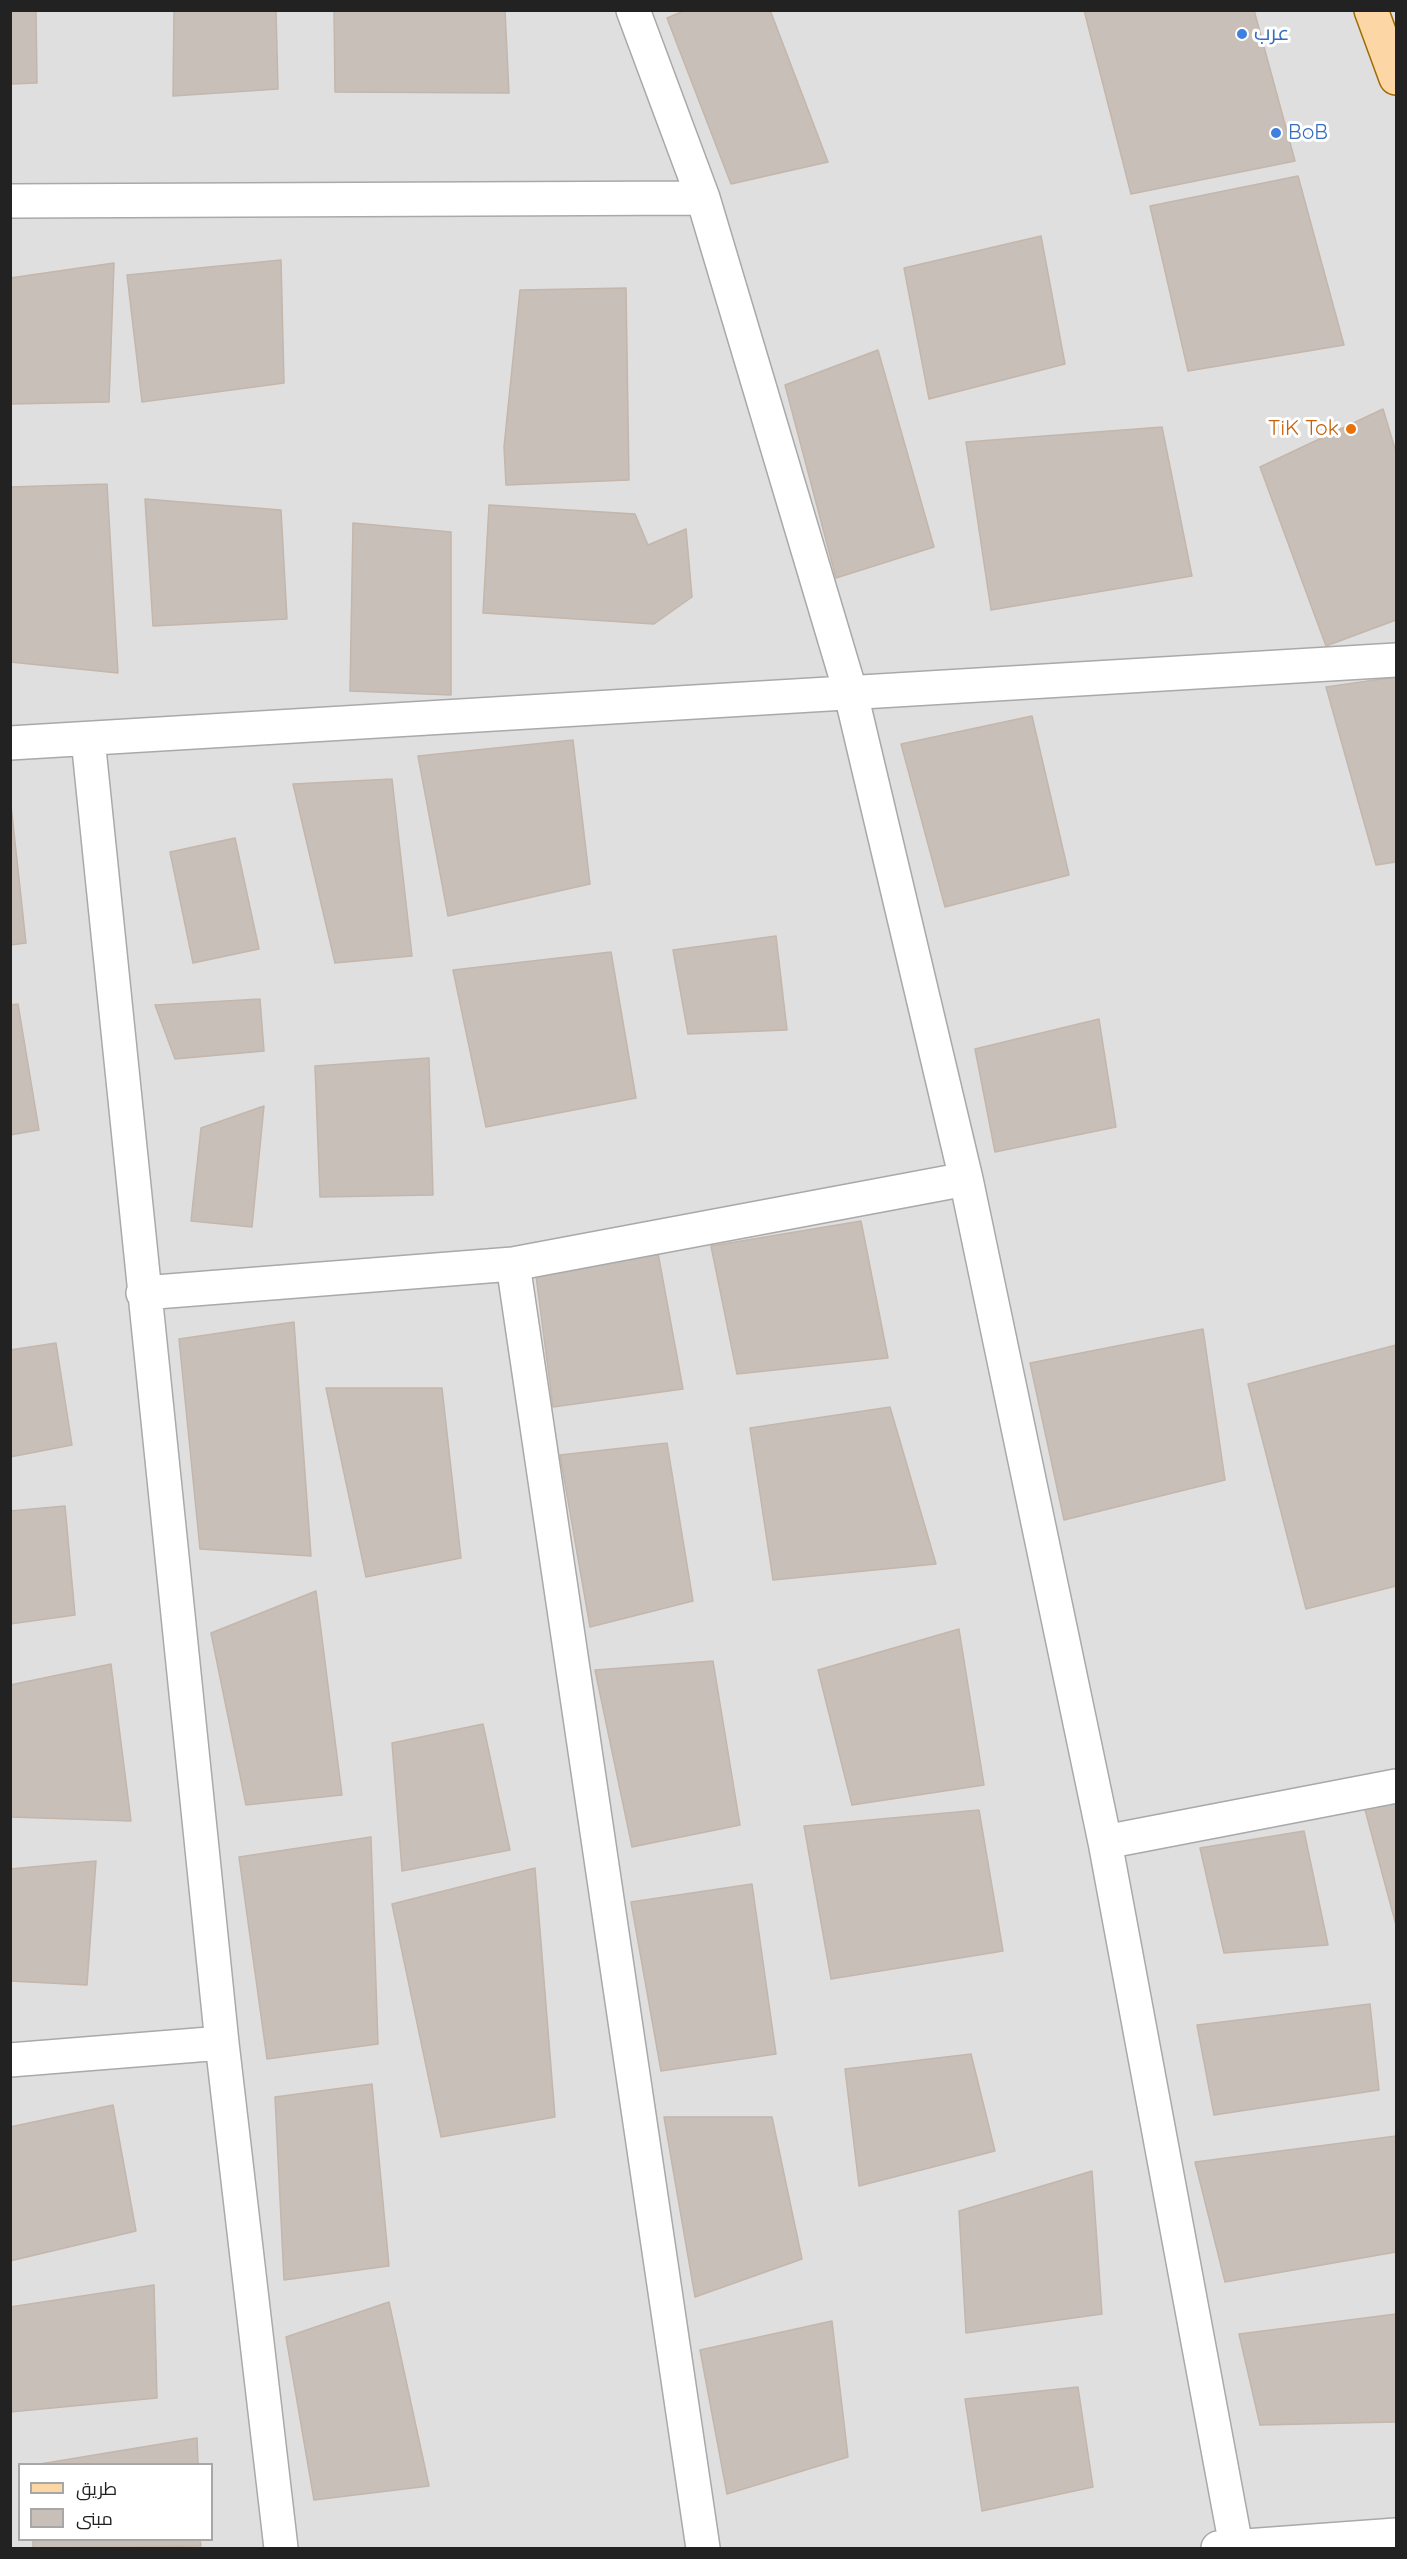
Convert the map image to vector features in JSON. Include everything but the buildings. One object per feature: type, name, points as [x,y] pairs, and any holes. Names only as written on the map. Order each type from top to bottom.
[{"type":"main road","points":[[1371,10],[1396,78]]},
{"type":"street","points":[[633,10],[703,198],[851,694],[966,1179],[1106,1842],[1227,2548],[1396,2535]]},
{"type":"street","points":[[10,201],[703,198]]},
{"type":"street","points":[[10,742],[1396,660]]},
{"type":"street","points":[[88,739],[143,1293],[222,2043],[281,2548]]},
{"type":"street","points":[[143,1293],[513,1264],[966,1179]]},
{"type":"street","points":[[513,1264],[703,2548]]},
{"type":"street","points":[[1106,1842],[1396,1786]]},
{"type":"street","points":[[10,2060],[222,2043]]},
{"type":"shaded area","points":[[11,11],[1396,11],[1396,2548],[11,2548]]},
{"type":"place","name":"عرب","points":[[1242,34]]},
{"type":"place","name":"BoB","points":[[1276,133]]},
{"type":"place","name":"TiK Tok","points":[[1351,429]]}]
